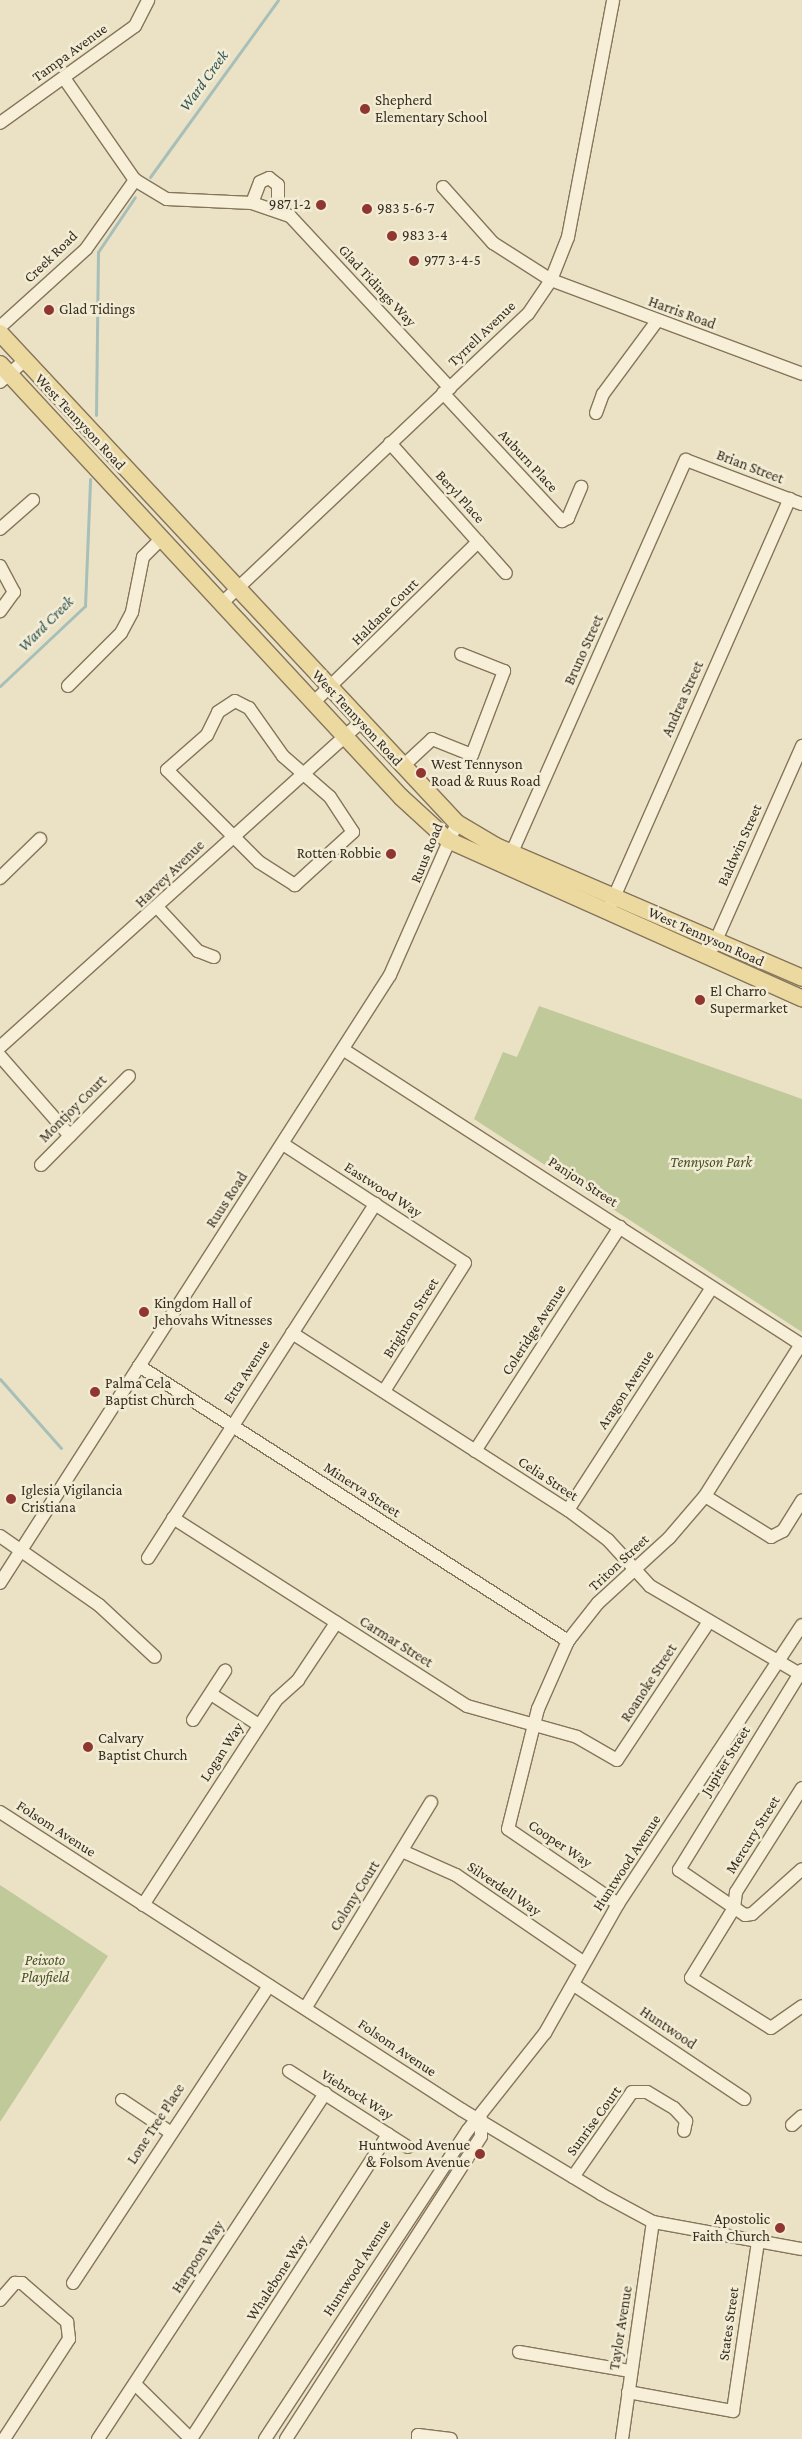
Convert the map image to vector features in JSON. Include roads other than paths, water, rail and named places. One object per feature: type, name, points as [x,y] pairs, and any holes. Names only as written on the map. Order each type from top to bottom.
[{"type":"main road","name":"West Tennyson Road","points":[[0,333],[360,722],[457,823],[512,852],[802,978]]},
{"type":"main road","name":"West Tennyson Road","points":[[3,373],[162,538],[345,737],[448,840],[607,913],[802,998]]},
{"type":"street","name":"Tampa Avenue","points":[[0,123],[135,26],[148,0]]},
{"type":"street","name":"Tyrrell Avenue","points":[[222,603],[528,314],[551,280],[568,237],[613,0]]},
{"type":"street","name":"Glad Tidings Way","points":[[64,78],[135,180],[167,199],[252,203],[278,210],[290,216],[446,391]]},
{"type":"street","points":[[252,203],[260,182],[269,178],[278,185],[278,210]]},
{"type":"street","name":"Creek Road","points":[[0,327],[86,249],[135,180]]},
{"type":"street","name":"Harris Road","points":[[443,187],[493,243],[551,280],[802,374]]},
{"type":"street","points":[[596,413],[602,394],[657,321]]},
{"type":"street","points":[[3,373],[24,361]]},
{"type":"street","name":"Auburn Place","points":[[446,391],[562,521],[568,518],[581,487]]},
{"type":"street","name":"Beryl Place","points":[[390,443],[506,573]]},
{"type":"street","name":"Brian Street","points":[[686,460],[796,501]]},
{"type":"street","name":"Bruno Street","points":[[512,852],[686,460]]},
{"type":"street","points":[[0,529],[33,500]]},
{"type":"street","name":"Andrea Street","points":[[607,913],[796,501]]},
{"type":"street","points":[[68,686],[121,633],[132,612],[143,557],[162,538]]},
{"type":"street","name":"Haldane Court","points":[[313,703],[478,542]]},
{"type":"street","points":[[0,566],[14,592],[0,611]]},
{"type":"street","points":[[402,767],[432,739],[472,755],[504,671],[461,654]]},
{"type":"street","points":[[234,701],[249,708],[302,774],[330,797],[353,832],[295,885],[263,865],[167,770],[207,735],[218,712],[234,701]]},
{"type":"street","name":"Harvey Avenue","points":[[0,1047],[158,908],[232,836],[360,722]]},
{"type":"street","name":"Baldwin Street","points":[[709,957],[802,746]]},
{"type":"street","name":"Ruus Road","points":[[0,1582],[344,1050],[415,926],[448,840],[457,823]]},
{"type":"street","points":[[0,878],[40,839]]},
{"type":"street","points":[[158,908],[198,951],[214,957]]},
{"type":"street","name":"Panjon Street","points":[[344,1050],[802,1345]]},
{"type":"street","points":[[0,1056],[70,1136]]},
{"type":"street","name":"Montjoy Court","points":[[41,1166],[129,1076]]},
{"type":"street","name":"Eastwood Way","points":[[283,1144],[465,1263]]},
{"type":"street","name":"Etta Avenue","points":[[148,1558],[374,1204]]},
{"type":"street","name":"Coleridge Avenue","points":[[475,1451],[620,1227]]},
{"type":"street","name":"Brighton Street","points":[[384,1390],[465,1263]]},
{"type":"street","name":"Aragon Avenue","points":[[568,1510],[712,1287]]},
{"type":"street","name":"Celia Street","points":[[292,1333],[384,1390],[568,1510],[608,1540],[650,1586],[708,1623],[801,1673]]},
{"type":"street","name":"Triton Street","points":[[508,1829],[534,1725],[568,1641],[635,1569],[669,1538],[705,1496],[802,1345]]},
{"type":"street","name":"Minerva Street","points":[[139,1366],[568,1641]]},
{"type":"street","points":[[705,1496],[771,1537],[784,1531],[802,1501]]},
{"type":"street","name":"Carmar Street","points":[[173,1518],[467,1706],[577,1737],[618,1760]]},
{"type":"street","points":[[0,1536],[20,1552],[100,1605],[155,1657]]},
{"type":"street","name":"Logan Way","points":[[143,1905],[276,1700],[298,1680],[336,1623]]},
{"type":"street","name":"Roanoke Street","points":[[618,1760],[708,1623]]},
{"type":"street","name":"Huntwood Avenue","points":[[265,2439],[468,2130],[481,2119],[545,2033],[574,1984],[583,1962],[618,1904],[802,1624]]},
{"type":"street","points":[[193,1720],[225,1671]]},
{"type":"street","name":"Jupiter Street","points":[[734,1908],[679,1870],[801,1673]]},
{"type":"street","points":[[210,1694],[259,1725]]},
{"type":"street","name":"Mercury Street","points":[[802,1788],[736,1892],[734,1908],[691,1978],[771,2028],[802,2006]]},
{"type":"street","name":"Colony Court","points":[[306,2007],[431,1802]]},
{"type":"street","name":"Folsom Avenue","points":[[0,1812],[269,1986],[306,2007],[573,2178],[652,2222],[802,2249]]},
{"type":"street","name":"Cooper Way","points":[[508,1829],[618,1904]]},
{"type":"street","name":"Silverdell Way","points":[[402,1851],[456,1875],[583,1962]]},
{"type":"street","points":[[734,1908],[752,1914],[802,1869]]},
{"type":"street","name":"Huntwood","points":[[574,1984],[744,2099]]},
{"type":"street","name":"Lone Tree Place","points":[[73,2283],[170,2132],[269,1986]]},
{"type":"street","name":"Viebrock Way","points":[[289,2071],[408,2147]]},
{"type":"street","name":"Sunrise Court","points":[[573,2178],[632,2092],[647,2092],[674,2108],[686,2121],[684,2131]]},
{"type":"street","name":"Harpoon Way","points":[[98,2439],[325,2093]]},
{"type":"street","points":[[122,2100],[170,2132]]},
{"type":"street","points":[[792,2125],[802,2116]]},
{"type":"street","name":"Huntwood Avenue","points":[[286,2439],[481,2136],[481,2119]]},
{"type":"street","name":"Whalebone Way","points":[[135,2384],[191,2439],[388,2134]]},
{"type":"street","name":"Taylor Avenue","points":[[622,2439],[652,2222]]},
{"type":"street","name":"States Street","points":[[628,2392],[733,2411],[758,2242]]},
{"type":"street","points":[[0,2300],[15,2283],[22,2283],[67,2322],[69,2339],[4,2439]]},
{"type":"street","points":[[519,2352],[630,2371]]},
{"type":"street","points":[[418,2437],[451,2439]]},
{"type":"waterway","name":"Ward Creek","points":[[150,177],[278,0]]},
{"type":"waterway","name":"Ward Creek","points":[[96,415],[98,252],[135,197]]},
{"type":"waterway","name":"Ward Creek","points":[[0,686],[85,606],[90,479]]},
{"type":"waterway","points":[[0,1379],[61,1448]]},
{"type":"place","name":"Shepherd Elementary School","points":[[365,109]]},
{"type":"place","name":"987 1-2","points":[[321,205]]},
{"type":"place","name":"983 5-6-7","points":[[367,209]]},
{"type":"place","name":"983 3-4","points":[[392,236]]},
{"type":"place","name":"977 3-4-5","points":[[414,261]]},
{"type":"place","name":"Glad Tidings","points":[[49,310]]},
{"type":"place","name":"West Tennyson Road & Ruus Road","points":[[421,773]]},
{"type":"place","name":"Rotten Robbie","points":[[391,854]]},
{"type":"place","name":"El Charro Supermarket","points":[[700,1000]]},
{"type":"place","name":"Kingdom Hall of Jehovahs Witnesses","points":[[144,1312]]},
{"type":"place","name":"Palma Cela Baptist Church","points":[[95,1392]]},
{"type":"place","name":"Iglesia Vigilancia Cristiana","points":[[11,1499]]},
{"type":"place","name":"Calvary Baptist Church","points":[[88,1747]]},
{"type":"place","name":"Huntwood Avenue & Folsom Avenue","points":[[480,2154]]},
{"type":"place","name":"Apostolic Faith Church","points":[[780,2228]]},
{"type":"park label","name":"Tennyson Park","points":[[711,1163]]},
{"type":"park label","name":"Peixoto Playfield","points":[[45,1968]]}]
